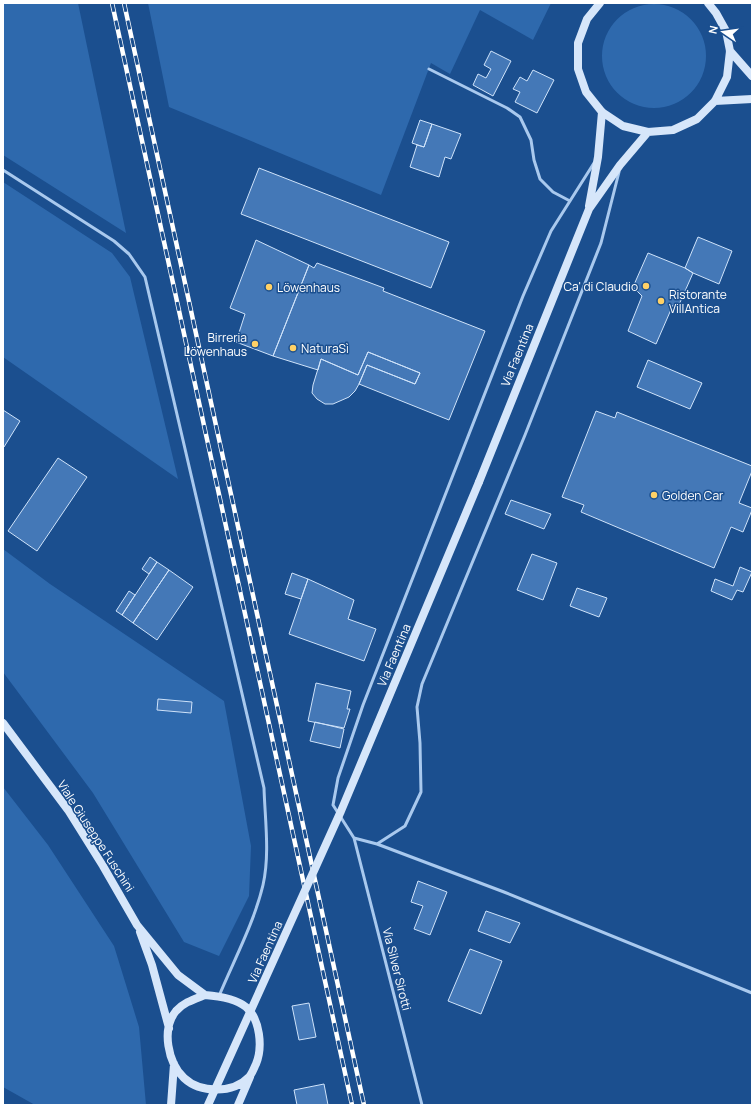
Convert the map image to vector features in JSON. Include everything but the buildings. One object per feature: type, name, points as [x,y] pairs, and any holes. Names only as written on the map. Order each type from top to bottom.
[{"type":"main road","points":[[600,3],[587,19],[578,43],[578,68],[586,92],[602,112],[623,126],[648,132],[673,130],[697,119],[715,101],[727,77],[730,51],[726,31],[716,13],[708,3]]},
{"type":"main road","points":[[730,51],[752,76]]},
{"type":"main road","points":[[715,101],[752,99]]},
{"type":"main road","name":"Via Faentina","points":[[208,1105],[341,811],[479,482],[589,209],[598,157],[602,112]]},
{"type":"main road","name":"Via Faentina","points":[[589,209],[620,165],[648,132]]},
{"type":"main road","name":"Viale Giuseppe Fuschini","points":[[3,723],[68,810],[103,866],[137,925],[152,965],[169,1028]]},
{"type":"main road","name":"Viale Giuseppe Fuschini","points":[[137,925],[178,975],[206,995]]},
{"type":"main road","points":[[171,1105],[174,1064],[168,1042],[169,1028],[175,1012],[191,1000],[206,995],[219,996],[237,1002],[246,1007],[257,1023],[260,1043],[257,1061],[238,1105]]},
{"type":"main road","points":[[174,1064],[184,1078],[198,1086],[209,1089],[224,1089],[240,1084],[250,1077]]},
{"type":"lane","points":[[429,69],[507,108],[520,117],[531,140],[534,160],[540,179],[553,192],[570,201]]},
{"type":"lane","name":"Via Silver Sirotti","points":[[422,1105],[354,838],[333,805],[338,778],[362,705],[551,231],[598,157]]},
{"type":"lane","points":[[377,844],[405,826],[421,792],[420,742],[417,707],[422,684],[525,435],[601,243],[620,165]]},
{"type":"lane","points":[[3,170],[114,241],[130,254],[145,276],[264,788],[267,851],[263,885],[252,918],[219,996]]},
{"type":"lane","points":[[354,838],[377,844],[504,892],[752,993]]},
{"type":"shaded area","points":[[3,3],[78,3],[126,233],[3,155]]},
{"type":"shaded area","points":[[148,3],[551,3],[533,40],[480,10],[450,74],[431,63],[381,195],[169,107]]},
{"type":"shaded area","points":[[654,4],[674,8],[683,12],[691,19],[698,27],[702,36],[706,56],[702,76],[698,85],[691,93],[683,100],[674,104],[654,108],[634,104],[625,100],[617,93],[610,85],[606,76],[602,56],[606,36],[610,27],[617,19],[625,12],[634,8]]},
{"type":"shaded area","points":[[3,182],[112,253],[130,277],[178,479],[3,357]]},
{"type":"shaded area","points":[[3,549],[50,584],[224,701],[251,846],[249,896],[219,956],[184,942],[93,793],[3,672]]},
{"type":"shaded area","points":[[3,787],[48,845],[114,946],[139,1027],[146,1105],[35,1105],[3,1087]]},
{"type":"railway","points":[[112,3],[352,1105]]},
{"type":"railway","points":[[124,3],[364,1105]]},
{"type":"place","name":"Ca' di Claudio","points":[[646,286]]},
{"type":"place","name":"Löwenhaus","points":[[269,287]]},
{"type":"place","name":"Ristorante VillAntica","points":[[661,301]]},
{"type":"place","name":"Birreria Löwenhaus","points":[[255,344]]},
{"type":"place","name":"NaturaSì","points":[[293,348]]},
{"type":"place","name":"Golden Car","points":[[654,495]]}]
